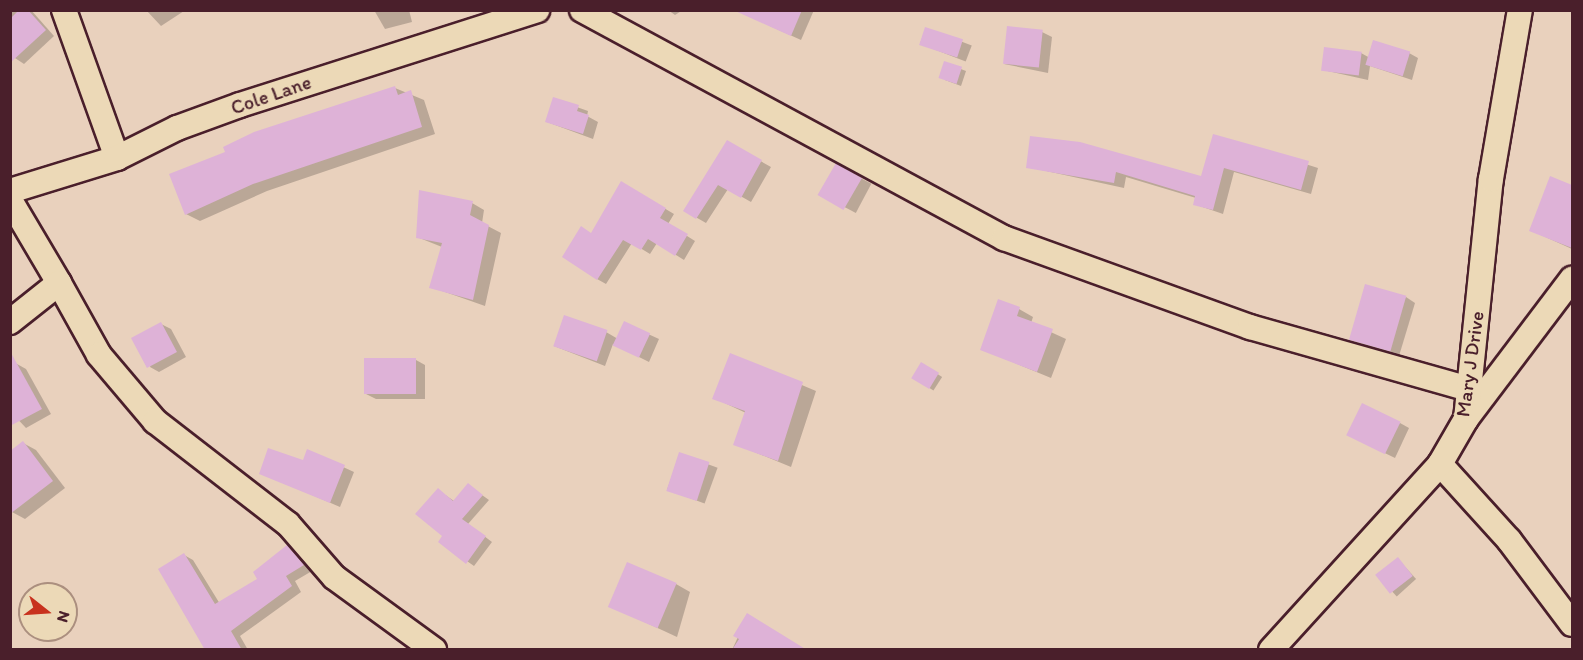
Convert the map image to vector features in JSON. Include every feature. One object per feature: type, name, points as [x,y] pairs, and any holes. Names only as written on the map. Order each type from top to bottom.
[{"type":"street","points":[[64,10],[117,158]]},
{"type":"street","points":[[582,10],[1004,238],[1250,327],[1469,389]]},
{"type":"street","name":"Mary J Drive","points":[[1271,650],[1440,464],[1466,419],[1491,179],[1520,10]]},
{"type":"street","name":"Cole Lane","points":[[10,191],[117,158],[229,109],[535,11]]},
{"type":"street","points":[[10,200],[99,355],[155,421],[288,524],[334,578],[434,650]]},
{"type":"street","points":[[1466,419],[1572,279]]},
{"type":"street","points":[[10,321],[59,283]]},
{"type":"street","points":[[1440,464],[1509,540],[1572,624]]},
{"type":"building","points":[[19,10],[28,10],[46,30],[10,63],[10,19]]},
{"type":"building","points":[[733,10],[802,10],[791,36]]},
{"type":"building","points":[[1007,26],[1043,30],[1039,68],[1003,64]]},
{"type":"building","points":[[925,27],[963,39],[957,57],[919,45]]},
{"type":"building","points":[[1373,40],[1410,51],[1403,76],[1365,65]]},
{"type":"building","points":[[1324,47],[1362,52],[1359,75],[1321,71]]},
{"type":"building","points":[[944,61],[962,67],[957,84],[938,78]]},
{"type":"building","points":[[395,86],[398,95],[411,90],[422,127],[253,184],[185,215],[169,174],[225,152],[223,147],[254,132]]},
{"type":"building","points":[[553,97],[579,105],[577,111],[589,115],[583,134],[545,122]]},
{"type":"building","points":[[1213,134],[1309,161],[1301,190],[1224,168],[1213,210],[1193,205],[1195,196],[1116,172],[1114,183],[1026,168],[1030,136],[1080,142],[1201,176]]},
{"type":"building","points":[[727,140],[762,160],[741,198],[718,185],[696,219],[683,211]]},
{"type":"building","points":[[836,163],[862,178],[843,210],[818,195]]},
{"type":"building","points":[[1550,176],[1572,185],[1572,248],[1529,231]]},
{"type":"building","points":[[621,181],[666,208],[660,218],[688,234],[675,256],[648,239],[641,250],[623,240],[597,280],[562,257],[581,226],[591,233]]},
{"type":"building","points":[[419,190],[473,201],[470,215],[489,225],[473,300],[429,288],[442,243],[416,238]]},
{"type":"building","points":[[1365,284],[1406,296],[1390,352],[1349,340]]},
{"type":"building","points":[[998,299],[1020,307],[1017,316],[1053,329],[1037,372],[980,350]]},
{"type":"building","points":[[564,315],[607,330],[597,361],[553,346]]},
{"type":"building","points":[[624,321],[650,333],[639,358],[613,345]]},
{"type":"building","points":[[161,322],[177,352],[147,368],[131,338]]},
{"type":"building","points":[[10,351],[42,409],[10,426]]},
{"type":"building","points":[[730,353],[803,382],[778,461],[733,445],[745,411],[712,399]]},
{"type":"building","points":[[364,358],[416,358],[416,394],[364,394]]},
{"type":"building","points":[[921,362],[939,373],[929,389],[911,378]]},
{"type":"building","points":[[1362,403],[1401,422],[1385,454],[1346,435]]},
{"type":"building","points":[[23,441],[53,481],[10,514],[10,451]]},
{"type":"building","points":[[268,448],[303,460],[307,449],[345,465],[330,503],[259,474]]},
{"type":"building","points":[[679,452],[709,462],[697,501],[666,491]]},
{"type":"building","points":[[468,483],[483,495],[462,519],[486,536],[466,564],[438,542],[442,536],[415,514],[438,488],[453,501]]},
{"type":"building","points":[[287,545],[304,565],[286,576],[292,586],[231,631],[242,650],[205,650],[158,569],[184,553],[215,604],[257,579],[253,572]]},
{"type":"building","points":[[1398,557],[1413,576],[1390,594],[1375,575]]},
{"type":"building","points":[[627,562],[677,583],[658,628],[608,607]]},
{"type":"building","points":[[747,613],[807,650],[732,650],[739,639],[733,636]]}]
